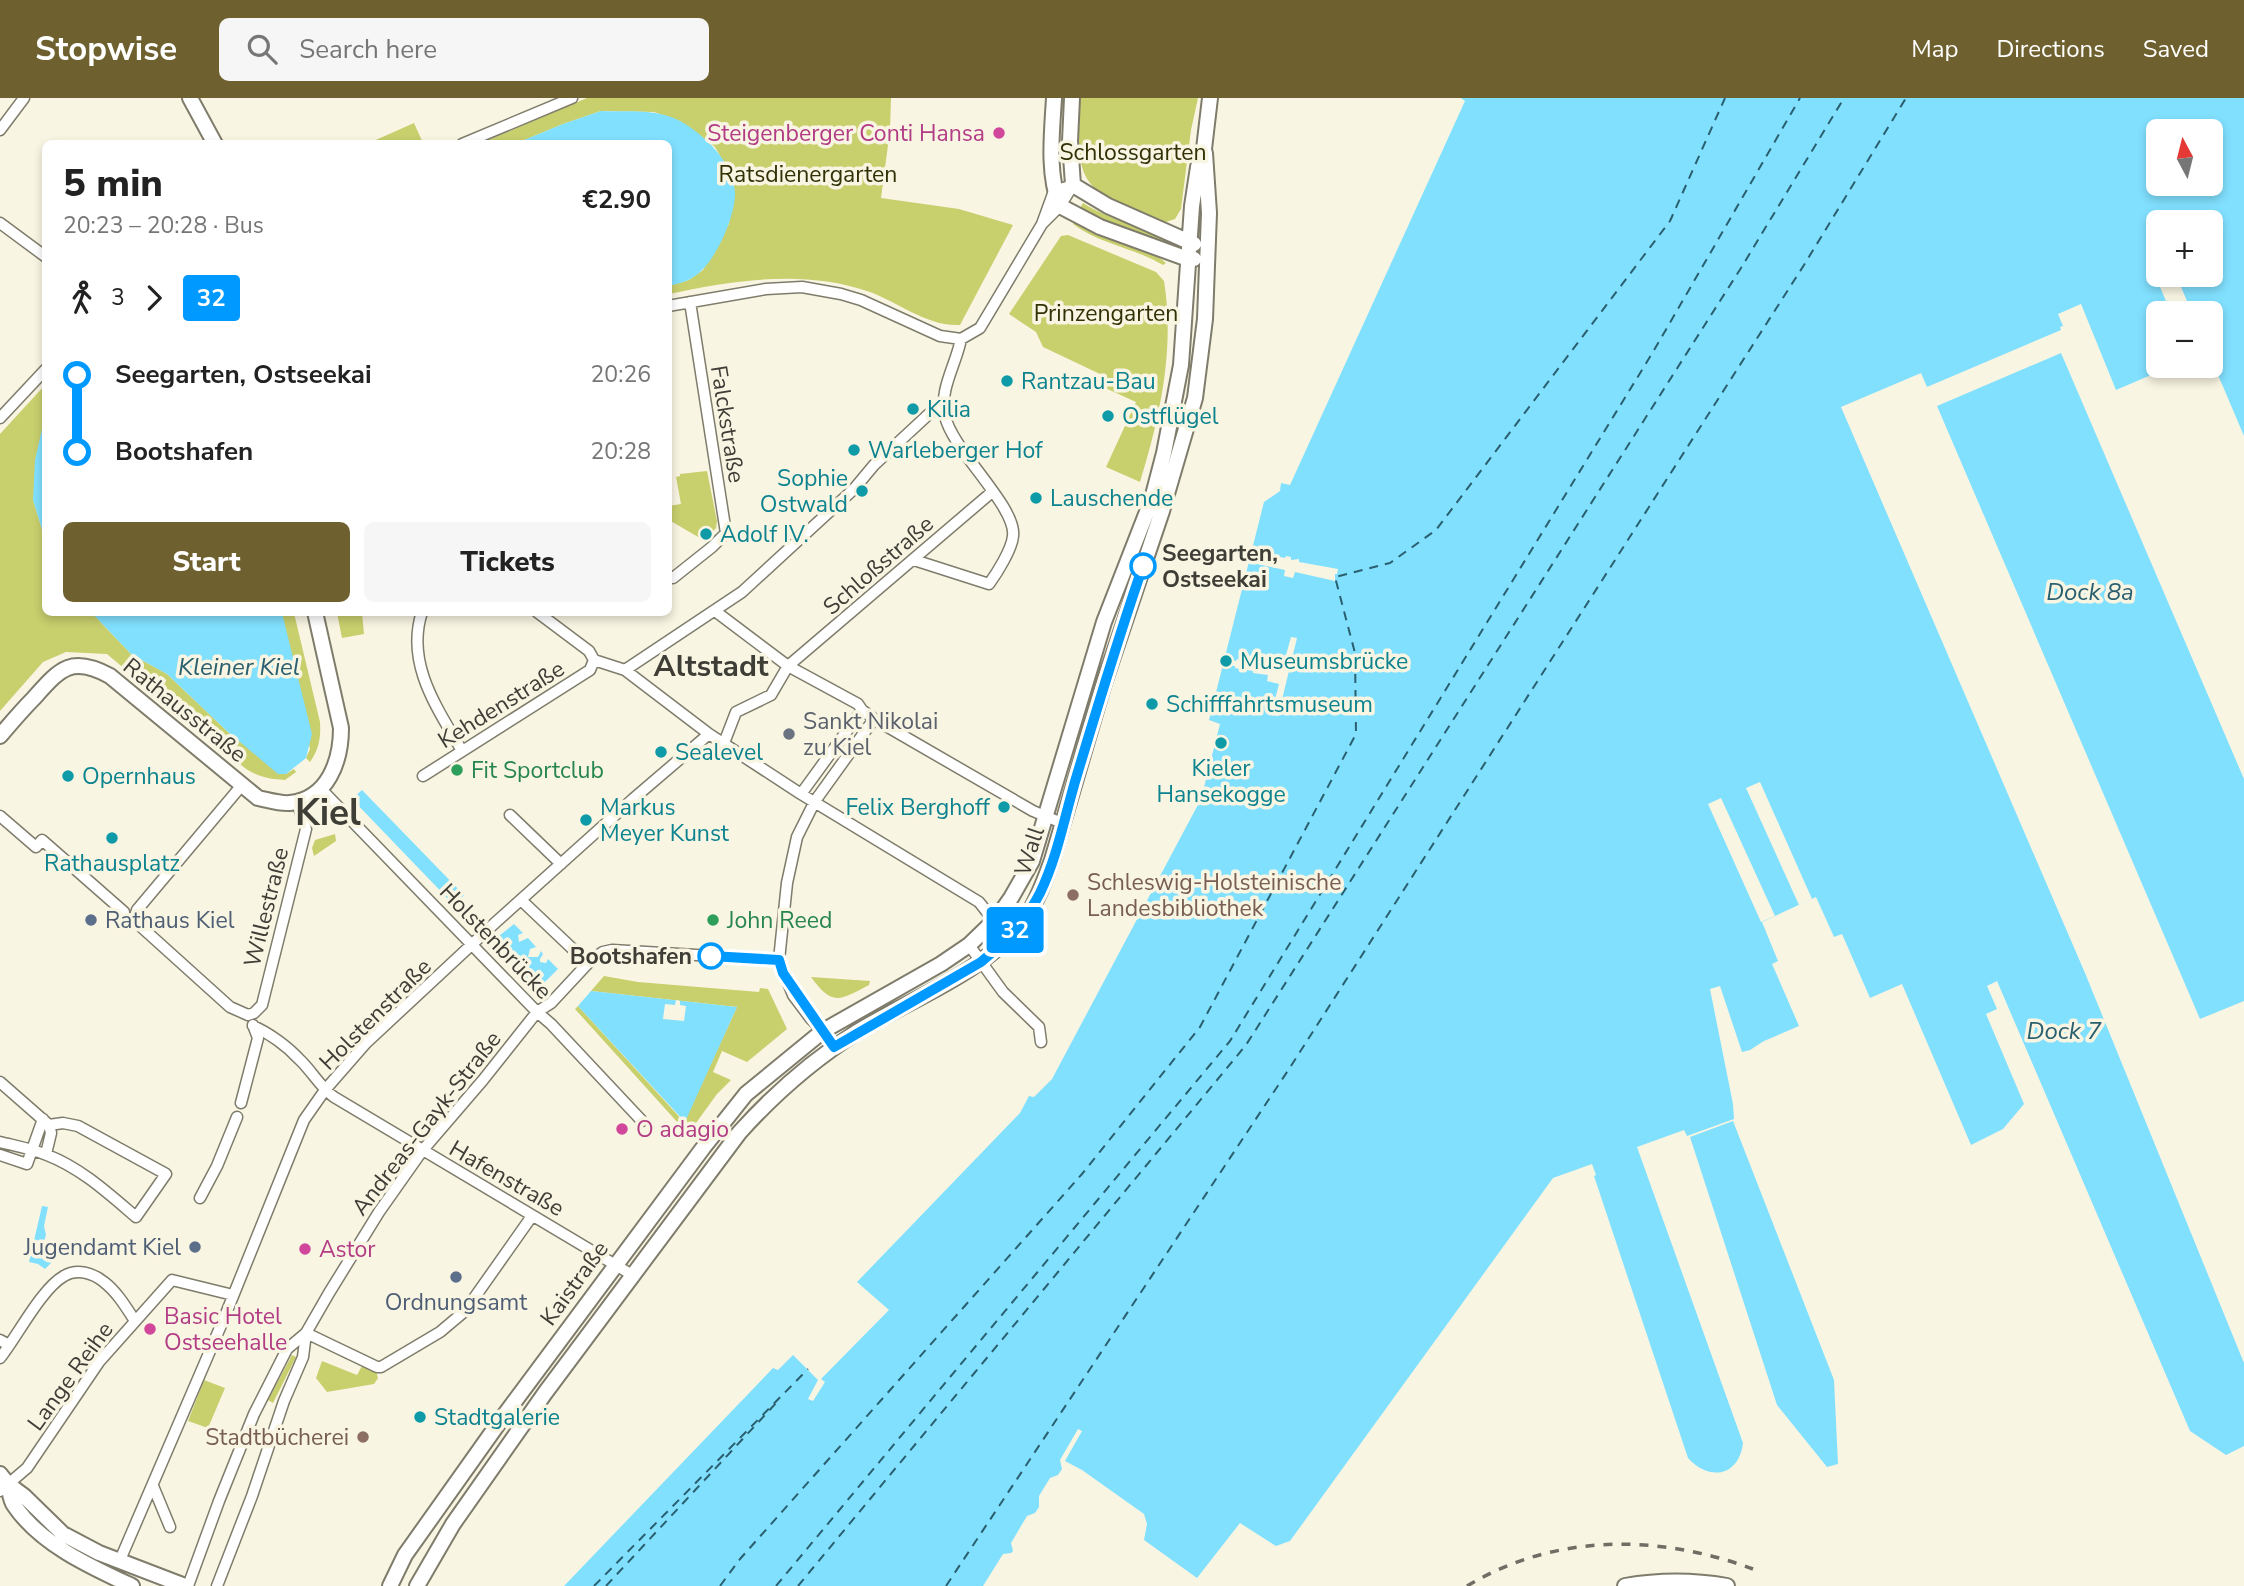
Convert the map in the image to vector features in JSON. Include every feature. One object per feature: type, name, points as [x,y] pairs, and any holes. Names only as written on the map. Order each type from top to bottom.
[{"type":"main road","points":[[190,98],[213,140]]},
{"type":"main road","points":[[1054,98],[1054,191],[1060,206],[1100,227],[1188,260],[1206,258],[1189,240],[1108,206],[1073,185],[1070,141],[1072,98]]},
{"type":"main road","points":[[1204,149],[1210,98]]},
{"type":"main road","name":"Wall","points":[[834,1047],[981,962],[1013,933],[1028,914],[1048,871],[1113,653],[1162,512],[1195,398],[1205,319],[1209,201],[1204,149]]},
{"type":"main road","name":"Wall","points":[[823,1031],[941,964],[969,945],[994,921],[1012,898],[1032,861],[1096,649],[1152,499],[1164,453],[1181,365],[1189,240],[1198,167],[1204,149]]},
{"type":"main road","points":[[297,802],[321,789],[332,775],[341,745],[341,728],[316,616]]},
{"type":"main road","name":"Rathausstraße","points":[[0,736],[55,673],[75,666],[93,667],[110,676],[258,798],[297,802]]},
{"type":"main road","name":"Kaistraße","points":[[390,1586],[405,1555],[503,1417],[746,1094],[823,1031]]},
{"type":"main road","name":"Kaistraße","points":[[417,1586],[476,1491],[545,1393],[739,1133],[810,1065],[834,1047]]},
{"type":"main road","points":[[3,1483],[24,1496],[63,1534],[99,1553],[187,1586]]},
{"type":"main road","points":[[3,1483],[13,1504],[50,1541],[132,1586]]},
{"type":"main road","points":[[1625,1586],[1653,1581],[1691,1581],[1727,1586]]},
{"type":"street","points":[[0,130],[24,98]]},
{"type":"street","points":[[471,140],[572,98]]},
{"type":"street","points":[[672,305],[766,289],[802,287],[861,300],[940,336],[961,339],[979,328],[1042,224],[1054,191],[1073,185]]},
{"type":"street","points":[[1042,224],[1060,206],[1073,185]]},
{"type":"street","points":[[0,223],[42,254]]},
{"type":"street","name":"Falckstraße","points":[[672,578],[726,534],[690,302]]},
{"type":"street","points":[[914,560],[989,584],[1013,538],[1010,521],[953,436],[946,419],[943,404],[945,390],[961,339]]},
{"type":"street","points":[[0,418],[42,373]]},
{"type":"street","points":[[625,670],[742,592],[858,486],[874,465],[943,404]]},
{"type":"street","name":"Schloßstraße","points":[[724,743],[736,712],[771,695],[788,666],[992,492]]},
{"type":"street","points":[[715,611],[788,666],[858,704],[874,719],[1046,817],[1062,823]]},
{"type":"street","points":[[421,616],[418,634],[424,681],[462,751]]},
{"type":"street","points":[[542,616],[589,650],[594,660],[625,670],[709,734],[801,794],[979,902],[994,921]]},
{"type":"street","points":[[1096,649],[1113,653]]},
{"type":"street","name":"Kehdenstraße","points":[[423,776],[590,670],[594,660]]},
{"type":"street","points":[[801,794],[862,710]]},
{"type":"street","points":[[834,1047],[793,995],[779,960],[787,883],[797,837],[815,801],[874,719]]},
{"type":"street","name":"Holstenstraße","points":[[120,1560],[304,1120],[325,1090],[366,1044],[521,900],[709,734]]},
{"type":"street","points":[[241,1103],[258,1038],[248,1015],[230,1007],[138,924],[135,917],[137,910],[242,785]]},
{"type":"street","name":"Holstenbrücke","points":[[321,789],[642,1121]]},
{"type":"street","name":"Willestraße","points":[[248,1015],[254,1013],[262,1004],[306,830],[297,802]]},
{"type":"street","points":[[510,815],[561,864]]},
{"type":"street","points":[[0,816],[36,847],[42,840],[124,912]]},
{"type":"street","points":[[521,900],[578,954]]},
{"type":"street","points":[[969,945],[1003,992],[1039,1027],[1041,1042]]},
{"type":"street","name":"Andreas-Gayk-Straße","points":[[187,1586],[254,1415],[287,1349],[307,1331],[379,1212],[422,1151],[537,1012],[551,1003],[587,963],[603,951],[779,960]]},
{"type":"street","name":"Hafenstraße","points":[[253,1026],[264,1031],[299,1058],[325,1090],[422,1151],[634,1276]]},
{"type":"street","points":[[0,1082],[46,1122],[51,1133],[46,1154],[27,1164],[0,1155]]},
{"type":"street","points":[[200,1198],[217,1166],[237,1117]]},
{"type":"street","points":[[27,1164],[46,1122]]},
{"type":"street","points":[[0,1142],[46,1154],[102,1187],[136,1217],[166,1174],[78,1126],[46,1122]]},
{"type":"street","points":[[307,1331],[381,1367],[440,1332],[465,1311],[532,1216]]},
{"type":"street","points":[[0,1358],[5,1343],[51,1287],[64,1275],[77,1271],[103,1281],[115,1292],[135,1321]]},
{"type":"street","name":"Lange Reihe","points":[[3,1483],[27,1468],[99,1362],[172,1280],[233,1295]]},
{"type":"street","name":"Andreas-Gayk-Straße","points":[[217,1586],[284,1401],[303,1357],[307,1331]]},
{"type":"street","points":[[153,1486],[164,1511],[165,1525]]},
{"type":"green space","name":"Ratsdienergarten","points":[[587,98],[891,98],[890,130],[881,198],[959,209],[1013,225],[960,325],[936,322],[870,292],[820,281],[744,281],[672,293],[672,285],[689,280],[703,270],[729,224],[730,174],[715,147],[680,121],[654,112],[601,111],[524,140],[488,140]]},
{"type":"green space","name":"Schlossgarten","points":[[1079,98],[1198,98],[1181,209],[1175,219],[1163,223],[1115,202],[1089,182],[1079,151]]},
{"type":"green space","points":[[414,123],[422,140],[376,140]]},
{"type":"green space","points":[[1083,203],[1103,214],[1167,236],[1167,244],[1126,227],[1093,218],[1080,208]]},
{"type":"green space","points":[[1075,220],[1147,251],[1166,263],[1163,265],[1083,231],[1073,224]]},
{"type":"green space","name":"Prinzengarten","points":[[1068,235],[1156,272],[1164,281],[1168,332],[1164,383],[1140,482],[1106,467],[1136,402],[1103,387],[1100,374],[1043,347],[1036,332],[1009,314],[1061,236]]},
{"type":"green space","points":[[42,388],[42,437],[33,500],[42,529],[42,616],[95,616],[131,654],[167,674],[228,732],[286,774],[294,769],[296,772],[285,780],[255,774],[243,767],[231,756],[232,753],[227,749],[225,751],[206,735],[208,733],[202,728],[200,730],[165,700],[159,688],[107,654],[66,652],[43,662],[0,711],[0,434]]},
{"type":"green space","points":[[707,471],[717,521],[716,528],[705,541],[672,522],[672,505],[681,504],[676,477],[680,474]]},
{"type":"green space","points":[[283,616],[295,616],[320,722],[319,743],[310,762],[306,758],[310,749]]},
{"type":"green space","points":[[338,616],[362,616],[364,634],[342,638]]},
{"type":"green space","points":[[335,834],[336,841],[314,856],[312,848],[315,840]]},
{"type":"green space","points":[[604,976],[638,982],[759,992],[760,988],[768,989],[787,1029],[747,1062],[722,1051],[713,1072],[731,1080],[717,1094],[688,1134],[575,1009],[578,1006],[684,1122],[737,1007],[591,991]]},
{"type":"green space","points":[[811,977],[870,981],[869,985],[837,998],[825,993]]},
{"type":"green space","points":[[292,1355],[296,1357],[273,1403],[268,1400]]},
{"type":"green space","points":[[322,1361],[357,1375],[362,1366],[376,1371],[378,1378],[374,1384],[327,1392],[316,1378]]},
{"type":"green space","points":[[204,1380],[225,1388],[208,1428],[188,1421]]},
{"type":"water","name":"Dock 7","points":[[1461,98],[2244,98],[2244,436],[2219,378],[2223,378],[2223,301],[2187,301],[2181,287],[2223,287],[2223,210],[2146,210],[2146,287],[2160,287],[2166,301],[2146,301],[2146,377],[2116,390],[2081,304],[2058,314],[2063,326],[2060,327],[2061,330],[1927,387],[1921,373],[1841,407],[2085,973],[2244,1363],[2244,1446],[2226,1455],[2190,1431],[1997,981],[1987,986],[1997,1009],[1986,1014],[2024,1104],[2003,1129],[1971,1145],[1902,984],[1870,998],[1842,934],[1834,937],[1816,897],[1762,922],[1778,961],[1772,964],[1799,1026],[1742,1052],[1720,986],[1710,989],[1734,1119],[1687,1136],[1684,1130],[1637,1147],[1743,1443],[1736,1463],[1730,1469],[1714,1473],[1697,1466],[1688,1458],[1592,1164],[1553,1178],[1290,1541],[1276,1546],[1240,1523],[1197,1578],[1144,1540],[1147,1524],[1144,1514],[1065,1461],[1082,1431],[1078,1429],[1060,1460],[1062,1469],[1058,1475],[1050,1478],[1039,1496],[1039,1507],[1035,1513],[1027,1516],[1011,1543],[1013,1551],[1003,1554],[983,1586],[564,1586],[773,1368],[778,1370],[793,1355],[818,1380],[808,1399],[813,1401],[825,1382],[821,1379],[889,1310],[857,1282],[1020,1113],[1029,1096],[1034,1097],[1052,1079],[1201,799],[1220,724],[1209,720],[1264,502],[1280,491],[1281,483],[1290,485],[1465,101]]},
{"type":"water","points":[[601,111],[651,112],[680,121],[716,150],[729,170],[735,201],[720,245],[702,270],[691,279],[672,285],[672,140],[524,140]]},
{"type":"water","name":"Dock 8a","points":[[2061,353],[2244,779],[2244,1001],[2200,1019],[1937,406]]},
{"type":"water","points":[[42,429],[42,529],[33,500],[35,460]]},
{"type":"water","name":"Kleiner Kiel","points":[[95,616],[283,616],[312,734],[306,758],[286,774],[278,774],[228,732],[167,674],[131,654]]},
{"type":"water","points":[[362,790],[464,895],[460,900],[484,924],[490,921],[479,931],[352,799]]},
{"type":"water","points":[[514,924],[523,933],[518,935],[519,942],[528,938],[536,947],[530,949],[528,957],[538,957],[541,951],[543,954],[540,962],[546,963],[548,959],[558,969],[536,991],[490,943]]},
{"type":"water","name":"Bootshafen","points":[[591,991],[737,1007],[685,1122],[578,1006]]},
{"type":"water","points":[[1733,1121],[1834,1380],[1838,1464],[1827,1467],[1777,1405],[1690,1137]]},
{"type":"water","points":[[42,1206],[48,1207],[44,1226],[46,1235],[41,1251],[49,1253],[53,1261],[45,1269],[29,1262]]},
{"type":"pier","points":[[1251,551],[1291,557],[1291,560],[1299,559],[1299,562],[1338,569],[1335,581],[1295,572],[1293,578],[1284,576],[1285,570],[1248,562]]},
{"type":"pier","points":[[1291,637],[1297,638],[1278,716],[1271,715],[1279,684],[1267,681],[1268,675],[1223,664],[1224,658],[1270,669],[1271,663],[1283,666]]},
{"type":"pier","points":[[1760,782],[1812,899],[1799,905],[1746,788]]},
{"type":"pier","points":[[1721,798],[1775,916],[1761,922],[1708,804]]},
{"type":"pier","points":[[676,1000],[680,1001],[680,1005],[686,1006],[684,1021],[663,1019],[665,1004],[675,1005]]},
{"type":"ferry route","points":[[720,1586],[740,1559],[1082,1174],[1200,1027],[1356,734],[1355,653],[1335,577],[1390,563],[1436,530],[1670,221],[1725,98]]},
{"type":"ferry route","points":[[776,1586],[1230,1041],[1653,352],[1800,98]]},
{"type":"ferry route","points":[[798,1586],[1246,1045],[1741,268],[1844,98]]},
{"type":"ferry route","points":[[946,1586],[1289,1069],[1804,265],[1906,98]]},
{"type":"ferry route","points":[[594,1586],[808,1369]]},
{"type":"ferry route","points":[[606,1586],[778,1401]]},
{"type":"railway","points":[[1467,1586],[1536,1556],[1571,1548],[1608,1544],[1681,1549],[1753,1569]]},
{"type":"bus line","name":"32","points":[[711,956],[779,960],[783,973],[834,1047],[958,976],[998,948],[1028,914],[1052,860],[1104,683],[1143,566]]},
{"type":"place","name":"Steigenberger Conti Hansa","points":[[999,133]]},
{"type":"place","name":"Rantzau-Bau","points":[[1007,381]]},
{"type":"place","name":"Kilia","points":[[913,409]]},
{"type":"place","name":"Ostflügel","points":[[1108,416]]},
{"type":"place","name":"Warleberger Hof","points":[[854,450]]},
{"type":"place","name":"Sophie Ostwald","points":[[862,491]]},
{"type":"place","name":"Lauschende","points":[[1036,498]]},
{"type":"place","name":"Adolf IV.","points":[[706,534]]},
{"type":"place","name":"Seegarten, Ostseekai","points":[[1143,566]]},
{"type":"place","name":"Museumsbrücke","points":[[1226,661]]},
{"type":"place","name":"Schifffahrtsmuseum","points":[[1152,704]]},
{"type":"place","name":"Sankt Nikolai zu Kiel","points":[[789,734]]},
{"type":"place","name":"Kieler Hansekogge","points":[[1221,743]]},
{"type":"place","name":"Sealevel","points":[[661,752]]},
{"type":"place","name":"Fit Sportclub","points":[[457,770]]},
{"type":"place","name":"Opernhaus","points":[[68,776]]},
{"type":"place","name":"Felix Berghoff","points":[[1004,807]]},
{"type":"place","name":"Markus Meyer Kunst","points":[[586,820]]},
{"type":"place","name":"Rathausplatz","points":[[112,838]]},
{"type":"place","name":"Schleswig-Holsteinische Landesbibliothek","points":[[1073,895]]},
{"type":"place","name":"Rathaus Kiel","points":[[91,920]]},
{"type":"place","name":"John Reed","points":[[713,920]]},
{"type":"place","name":"Bootshafen","points":[[711,956]]},
{"type":"place","name":"O adagio","points":[[622,1129]]},
{"type":"place","name":"Jugendamt Kiel","points":[[195,1247]]},
{"type":"place","name":"Astor","points":[[305,1249]]},
{"type":"place","name":"Ordnungsamt","points":[[456,1277]]},
{"type":"place","name":"Basic Hotel Ostseehalle","points":[[150,1329]]},
{"type":"place","name":"Stadtgalerie","points":[[420,1417]]},
{"type":"place","name":"Stadtbücherei","points":[[363,1437]]},
{"type":"district","name":"Altstadt","points":[[711,666]]},
{"type":"district","name":"Kiel","points":[[328,812]]}]
